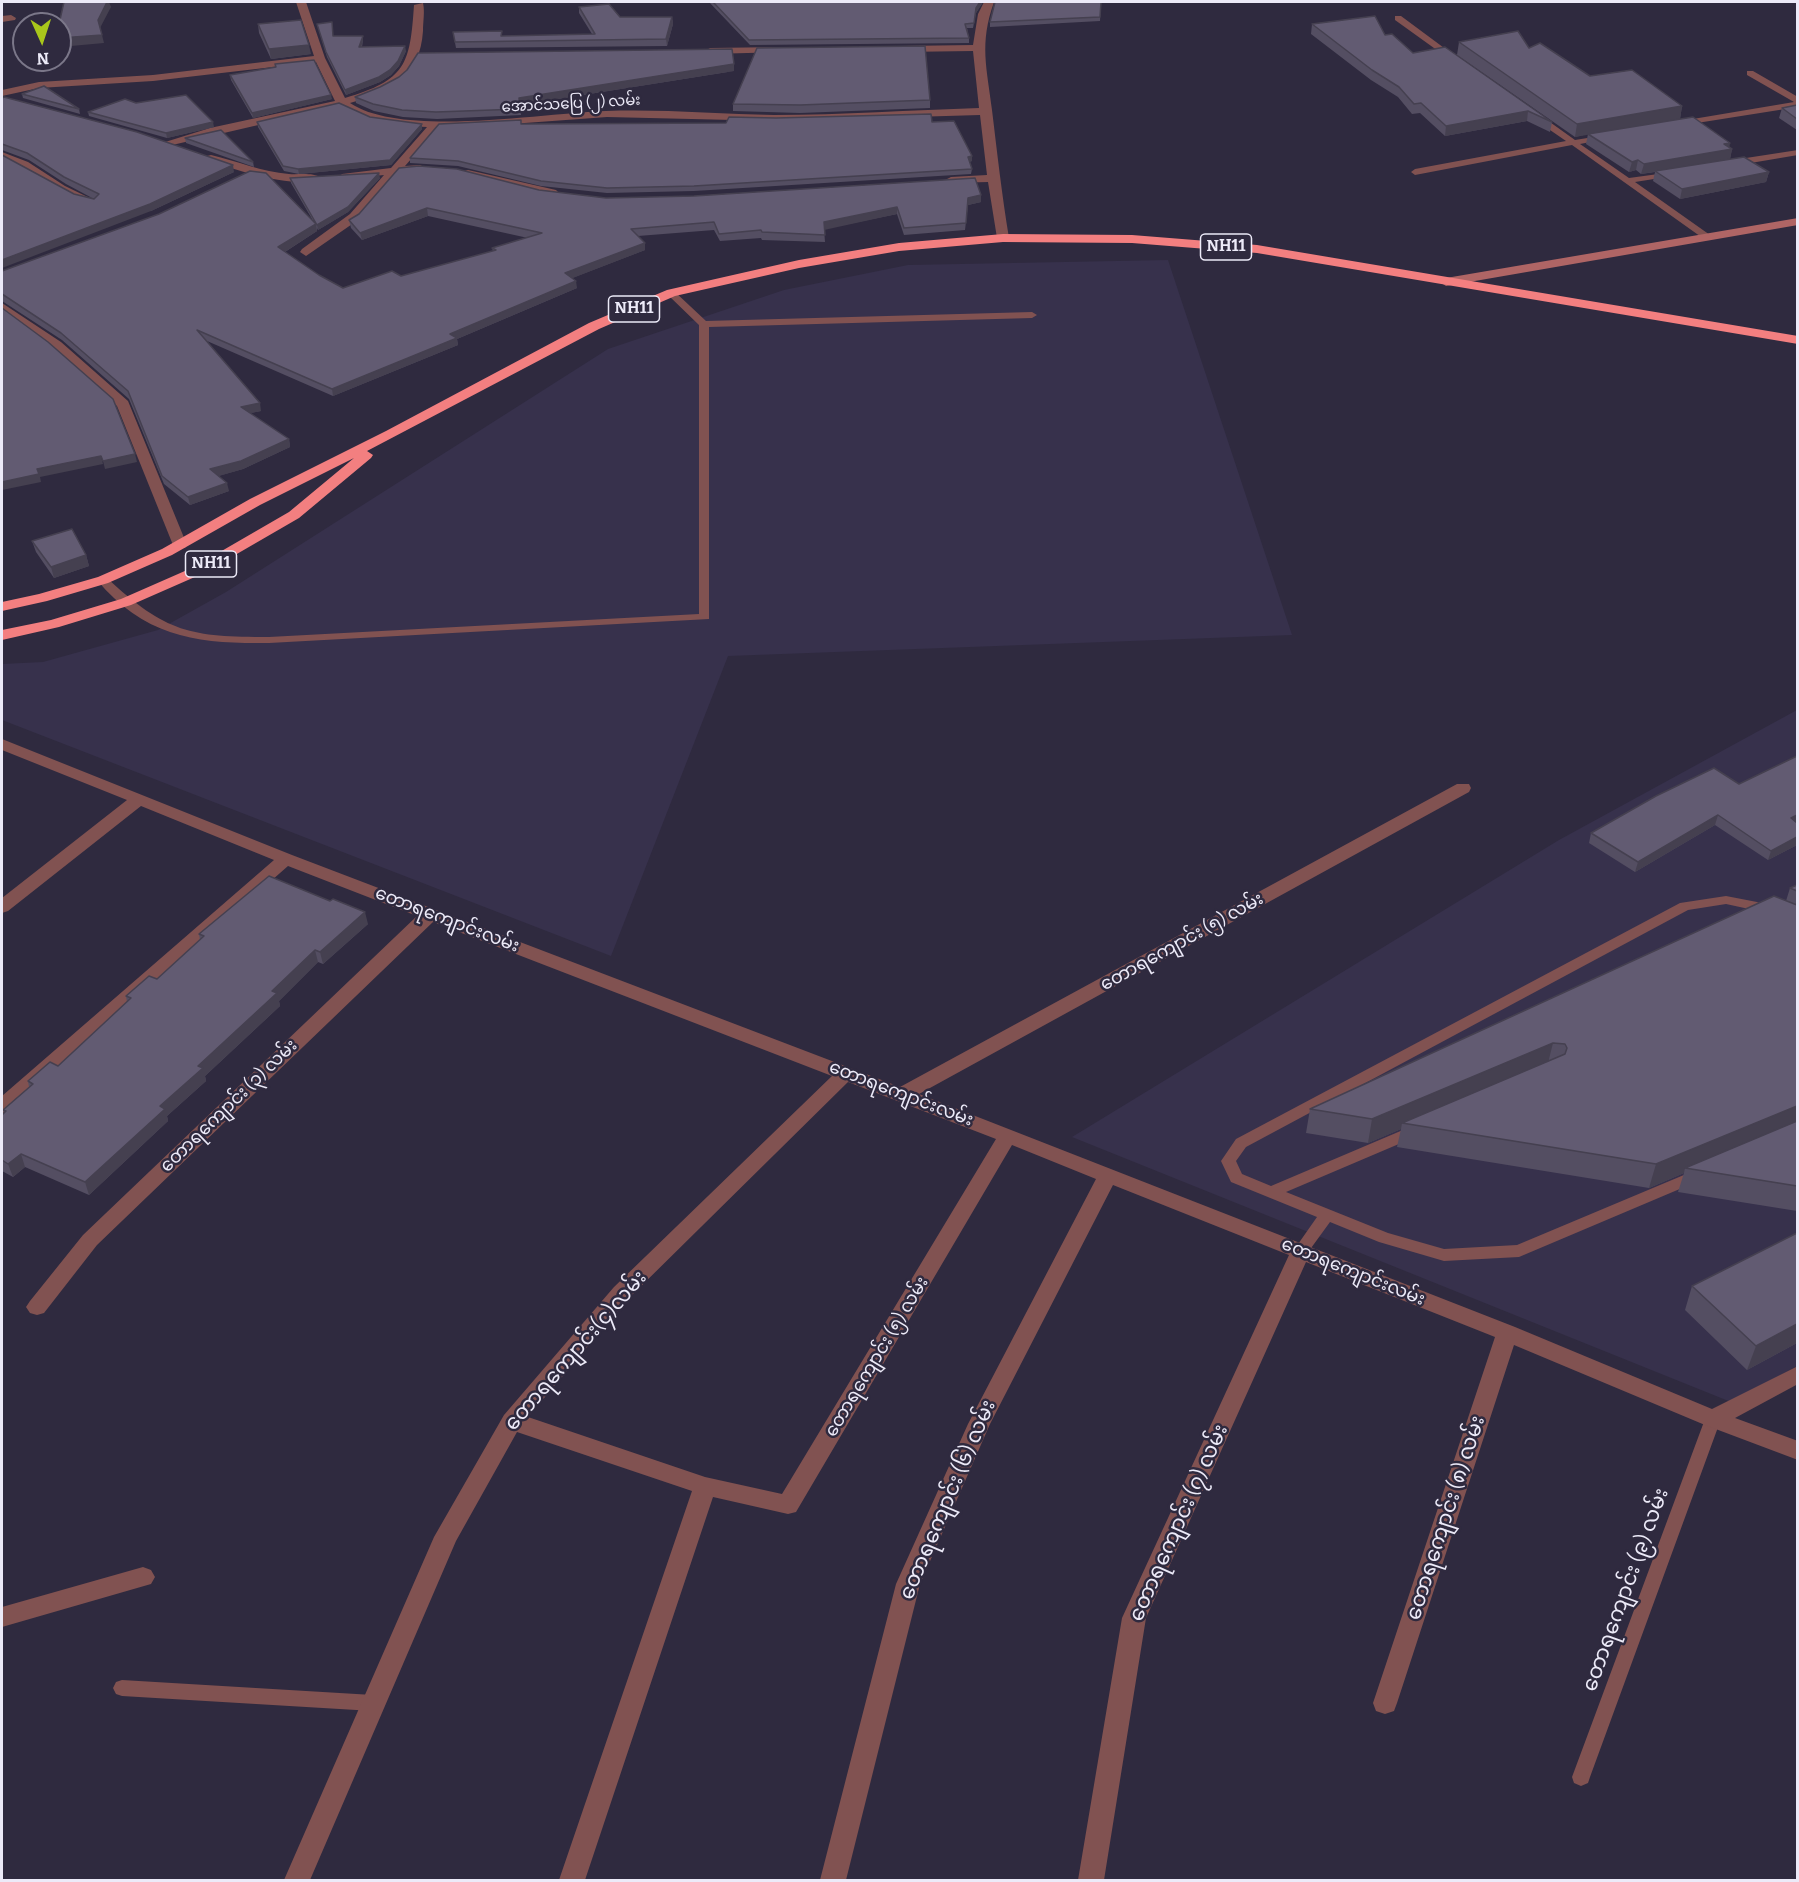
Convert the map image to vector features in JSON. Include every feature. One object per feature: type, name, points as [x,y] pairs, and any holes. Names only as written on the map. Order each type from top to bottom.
[{"type":"highway","name":"NH11","points":[[2,606],[42,598],[103,580],[180,545],[255,502],[391,434],[594,326],[672,293],[799,264],[899,248],[1003,238],[1132,239],[1257,249],[1797,340]]},
{"type":"highway","name":"NH11","points":[[2,635],[54,624],[126,602],[200,570],[294,515],[391,434]]},
{"type":"main road","points":[[1446,282],[1797,221]]},
{"type":"street","points":[[301,2],[320,58],[342,103]]},
{"type":"street","points":[[989,2],[983,14],[978,48],[993,178],[1003,238]]},
{"type":"street","points":[[419,5],[421,54],[404,73],[379,89],[342,103],[164,142],[250,172],[299,179],[430,168]]},
{"type":"street","points":[[894,49],[978,48]]},
{"type":"street","points":[[702,51],[798,50]]},
{"type":"street","points":[[2,93],[39,85],[153,78],[320,58]]},
{"type":"street","name":"အောင်သပြေ (၂) လမ်း","points":[[342,103],[354,111],[394,123],[435,125],[608,114],[776,118],[987,111]]},
{"type":"street","points":[[306,252],[354,217],[435,125]]},
{"type":"street","points":[[2,155],[24,164],[61,188],[92,202]]},
{"type":"street","points":[[458,171],[540,191],[563,194]]},
{"type":"street","points":[[233,180],[250,172]]},
{"type":"street","points":[[933,182],[993,178]]},
{"type":"street","points":[[2,307],[56,345],[123,404],[180,545]]},
{"type":"street","name":"တောရကျောင်းလမ်း","points":[[2,744],[286,859],[846,1073],[1301,1251],[1797,1451]]},
{"type":"street","name":"တောရကျောင်း (၅) လမ်း","points":[[902,1095],[1463,788]]},
{"type":"street","points":[[2,906],[139,799]]},
{"type":"street","points":[[2,1106],[286,859]]},
{"type":"street","name":"တောရကျောင်း (၃) လမ်း","points":[[37,1307],[90,1240],[430,914]]},
{"type":"street","name":"တောရကျောင်း(၄)လမ်း","points":[[297,1881],[446,1537],[512,1421],[621,1293],[846,1073]]},
{"type":"street","name":"တောရကျောင်း (၅) လမ်း","points":[[512,1421],[705,1486],[788,1505],[1008,1136]]},
{"type":"street","name":"တောရကျောင်း (၆) လမ်း","points":[[833,1881],[908,1584],[979,1424],[1108,1175]]},
{"type":"street","name":"တောရကျောင်း (၇) လမ်း","points":[[1091,1881],[1134,1618],[1301,1251]]},
{"type":"street","name":"တောရကျောင်း (၈) လမ်း","points":[[1385,1703],[1507,1333]]},
{"type":"street","points":[[1713,1419],[1797,1374]]},
{"type":"street","points":[[572,1881],[705,1486]]},
{"type":"street","points":[[2,1617],[143,1577]]},
{"type":"lane","points":[[1398,18],[1466,66]]},
{"type":"lane","points":[[1750,73],[1797,103]]},
{"type":"lane","points":[[1674,125],[1797,103]]},
{"type":"lane","points":[[1534,114],[1707,237]]},
{"type":"lane","points":[[1415,172],[1617,134]]},
{"type":"lane","points":[[1718,166],[1797,152]]},
{"type":"lane","points":[[1628,181],[1684,171]]},
{"type":"lane","points":[[672,293],[704,324],[1032,315]]},
{"type":"lane","points":[[103,580],[126,602],[155,623],[202,638],[269,640],[705,617],[704,324]]},
{"type":"lane","points":[[1712,1169],[1519,1251],[1444,1255],[1384,1238],[1236,1178],[1228,1161],[1241,1143],[1685,906],[1726,900],[1752,905],[1796,923]]},
{"type":"lane","points":[[1272,1192],[1433,1123]]},
{"type":"lane","points":[[1301,1251],[1327,1215]]},
{"type":"lane","name":"တောရကျောင်း (၉) လမ်း","points":[[1581,1777],[1713,1419]]},
{"type":"lane","points":[[122,1688],[373,1703]]},
{"type":"shaded area","points":[[1168,260],[1292,635],[728,656],[611,956],[2,720],[2,664],[43,662],[158,630],[226,592],[608,349],[784,290],[908,265]]},
{"type":"shaded area","points":[[1797,710],[1797,1366],[1731,1402],[1072,1137],[1559,840]]},
{"type":"building","points":[[64,2],[107,2],[98,20],[102,35],[72,37],[72,12],[62,12]]},
{"type":"building","points":[[713,2],[980,2],[976,8],[974,23],[965,24],[969,38],[749,40]]},
{"type":"building","points":[[995,2],[1101,2],[1100,17],[990,22]]},
{"type":"building","points":[[609,4],[620,17],[672,17],[666,39],[455,42],[453,32],[502,31],[501,36],[595,34],[579,7]]},
{"type":"building","points":[[1375,16],[1385,35],[1392,34],[1413,53],[1445,47],[1552,122],[1528,111],[1446,126],[1421,103],[1414,104],[1399,87],[1372,70],[1312,24]]},
{"type":"building","points":[[301,20],[309,45],[269,49],[258,24]]},
{"type":"building","points":[[332,22],[333,36],[363,36],[359,47],[405,46],[398,61],[390,70],[379,77],[345,90],[326,52],[317,24]]},
{"type":"building","points":[[1518,31],[1529,48],[1540,43],[1590,76],[1632,70],[1682,106],[1577,124],[1459,42]]},
{"type":"building","points":[[925,46],[930,100],[800,105],[733,104],[757,48]]},
{"type":"building","points":[[732,49],[734,64],[519,98],[520,109],[436,112],[402,110],[373,104],[355,97],[399,77],[407,70],[418,53]]},
{"type":"building","points":[[314,60],[331,95],[252,113],[230,75],[276,67],[275,64]]},
{"type":"building","points":[[44,86],[79,109],[22,94]]},
{"type":"building","points":[[186,95],[213,122],[166,133],[88,112],[125,99],[136,103]]},
{"type":"building","points":[[2,98],[137,132],[233,165],[150,204],[2,260],[2,155],[74,194],[94,199],[99,194],[64,177],[27,153],[2,144]]},
{"type":"building","points":[[339,103],[370,117],[422,124],[390,160],[298,169],[283,166],[257,122]]},
{"type":"building","points":[[1797,105],[1797,119],[1782,108]]},
{"type":"building","points":[[931,114],[932,122],[954,121],[972,156],[968,157],[972,169],[694,186],[607,188],[541,181],[458,161],[410,158],[439,124],[521,120],[521,124],[726,123],[729,117]]},
{"type":"building","points":[[1693,117],[1730,143],[1724,144],[1732,149],[1644,164],[1638,160],[1632,162],[1588,134]]},
{"type":"building","points":[[221,130],[253,162],[185,138]]},
{"type":"building","points":[[1744,157],[1769,172],[1682,189],[1655,171]]},
{"type":"building","points":[[419,166],[457,169],[539,190],[606,198],[694,196],[975,178],[981,195],[968,198],[966,223],[904,228],[897,207],[824,222],[825,235],[762,232],[761,230],[719,234],[714,222],[631,229],[645,243],[565,273],[576,281],[450,334],[457,338],[332,389],[197,330],[260,403],[241,407],[289,439],[241,461],[210,469],[227,483],[188,497],[162,476],[128,391],[61,333],[2,294],[2,271],[159,214],[250,171],[266,173],[316,224],[278,247],[319,275],[343,288],[392,271],[401,276],[496,250],[492,248],[542,233],[427,208],[360,233],[349,220],[359,214],[399,168]]},
{"type":"building","points":[[379,173],[348,207],[317,225],[290,178]]},
{"type":"building","points":[[2,308],[48,342],[113,399],[135,454],[103,461],[101,456],[37,469],[39,474],[2,482]]},
{"type":"building","points":[[72,529],[86,555],[51,567],[32,541]]},
{"type":"building","points":[[1797,756],[1797,815],[1791,818],[1797,823],[1797,837],[1771,851],[1718,815],[1638,862],[1591,833],[1656,796],[1714,768],[1739,784]]},
{"type":"building","points":[[269,876],[330,901],[333,899],[365,912],[320,952],[315,950],[272,991],[277,993],[198,1066],[203,1068],[160,1106],[165,1109],[85,1182],[21,1154],[8,1164],[2,1160],[2,1115],[6,1111],[3,1110],[33,1084],[28,1081],[50,1062],[58,1066],[131,998],[126,996],[149,976],[157,979],[204,936],[199,934]]},
{"type":"building","points":[[1774,896],[1797,905],[1797,1106],[1656,1164],[1402,1123],[1565,1054],[1567,1048],[1565,1044],[1553,1043],[1372,1119],[1310,1109]]},
{"type":"building","points":[[1797,1121],[1797,1186],[1685,1168]]},
{"type":"building","points":[[1797,1233],[1797,1324],[1756,1346],[1692,1286]]}]
